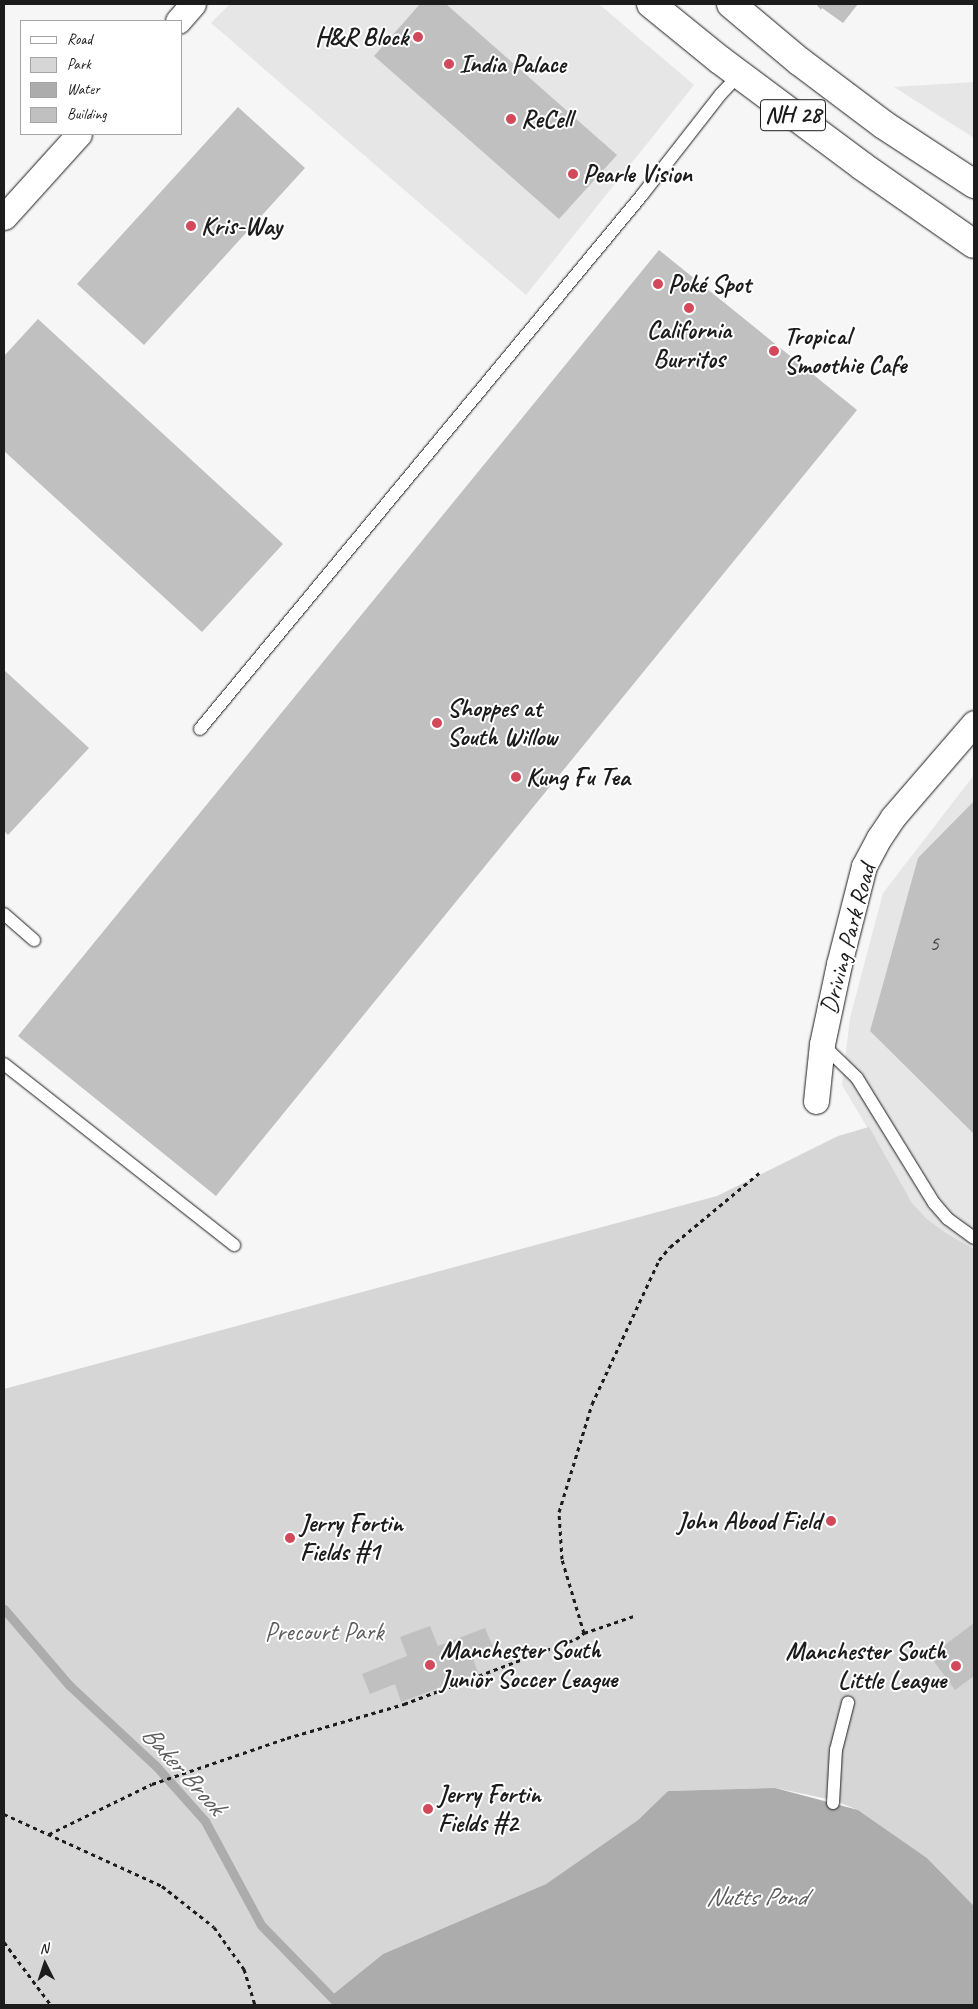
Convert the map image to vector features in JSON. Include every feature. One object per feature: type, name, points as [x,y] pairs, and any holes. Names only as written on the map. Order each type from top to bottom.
[{"type":"main road","name":"NH 28","points":[[651,4],[740,75],[862,166],[974,244]]},
{"type":"main road","name":"NH 28","points":[[731,4],[798,60],[884,125],[974,184]]},
{"type":"street","points":[[179,20],[193,4]]},
{"type":"street","points":[[4,217],[78,135]]},
{"type":"street","name":"Driving Park Road","points":[[816,1101],[822,1044],[839,964],[864,866],[893,817],[974,722]]},
{"type":"lane","points":[[200,728],[635,203],[721,94],[740,75]]},
{"type":"lane","points":[[4,914],[34,940]]},
{"type":"lane","points":[[822,1044],[857,1078],[934,1203],[948,1219],[974,1238]]},
{"type":"lane","points":[[4,1064],[234,1245]]},
{"type":"lane","points":[[833,1804],[836,1750],[848,1703]]},
{"type":"path","points":[[584,1632],[562,1559],[559,1512],[592,1404],[659,1260],[670,1247],[759,1173]]},
{"type":"path","points":[[50,1834],[152,1784],[205,1768],[287,1738],[404,1704],[576,1639],[584,1632],[634,1616]]},
{"type":"path","points":[[4,1814],[162,1886],[214,1927],[244,1969],[255,2005]]},
{"type":"path","points":[[4,1942],[51,2005]]},
{"type":"shaded area","points":[[230,4],[599,4],[694,85],[526,295],[211,23]]},
{"type":"shaded area","points":[[974,82],[974,138],[894,87]]},
{"type":"shaded area","points":[[974,775],[974,1249],[946,1233],[927,1219],[912,1203],[842,1085],[850,1018],[883,893]]},
{"type":"green space","name":"Precourt Park","points":[[869,1127],[912,1203],[927,1219],[946,1233],[974,1249],[974,1906],[927,1858],[858,1810],[833,1800],[775,1788],[668,1791],[638,1820],[546,1884],[383,1954],[331,1996],[332,2005],[4,2005],[4,1389],[717,1196],[838,1136]]},
{"type":"water","name":"Nutts Pond","points":[[775,1788],[858,1810],[927,1858],[974,1906],[974,2005],[332,2005],[331,1996],[383,1954],[546,1884],[638,1820],[668,1791]]},
{"type":"building","points":[[420,4],[446,4],[617,155],[559,219],[374,56]]},
{"type":"building","points":[[816,4],[858,4],[843,23],[822,8],[821,10]]},
{"type":"building","name":"Kris-Way","points":[[238,107],[305,168],[144,345],[77,284]]},
{"type":"building","name":"Shoppes at South Willow","points":[[659,250],[857,410],[216,1196],[18,1036]]},
{"type":"building","points":[[38,319],[283,544],[202,632],[4,451],[4,356]]},
{"type":"building","points":[[4,670],[89,748],[8,835],[4,831]]},
{"type":"building","points":[[974,801],[974,1134],[870,1031],[918,858]]},
{"type":"building","name":"Manchester South Little League","points":[[974,1623],[974,1676],[955,1690],[930,1656]]},
{"type":"building","name":"Manchester South Junior Soccer League","points":[[430,1626],[438,1646],[485,1628],[493,1647],[472,1656],[478,1673],[401,1702],[395,1684],[370,1694],[362,1674],[407,1656],[400,1637]]},
{"type":"waterway","name":"Baker Brook","points":[[4,1609],[69,1685],[156,1766],[205,1821],[261,1925],[339,2005]]},
{"type":"place","name":"H&R Block","points":[[418,37]]},
{"type":"place","name":"India Palace","points":[[449,64]]},
{"type":"place","name":"ReCell","points":[[511,119]]},
{"type":"place","name":"Pearle Vision","points":[[573,174]]},
{"type":"place","name":"Kris-Way","points":[[191,226]]},
{"type":"place","name":"Poké Spot","points":[[658,284]]},
{"type":"place","name":"California Burritos","points":[[689,308]]},
{"type":"place","name":"Tropical Smoothie Cafe","points":[[774,351]]},
{"type":"place","name":"Shoppes at South Willow","points":[[437,723]]},
{"type":"place","name":"Kung Fu Tea","points":[[516,777]]},
{"type":"place","name":"John Abood Field","points":[[831,1521]]},
{"type":"place","name":"Jerry Fortin Fields #1","points":[[290,1538]]},
{"type":"place","name":"Manchester South Junior Soccer League","points":[[430,1665]]},
{"type":"place","name":"Manchester South Little League","points":[[956,1666]]},
{"type":"place","name":"Jerry Fortin Fields #2","points":[[428,1809]]}]
